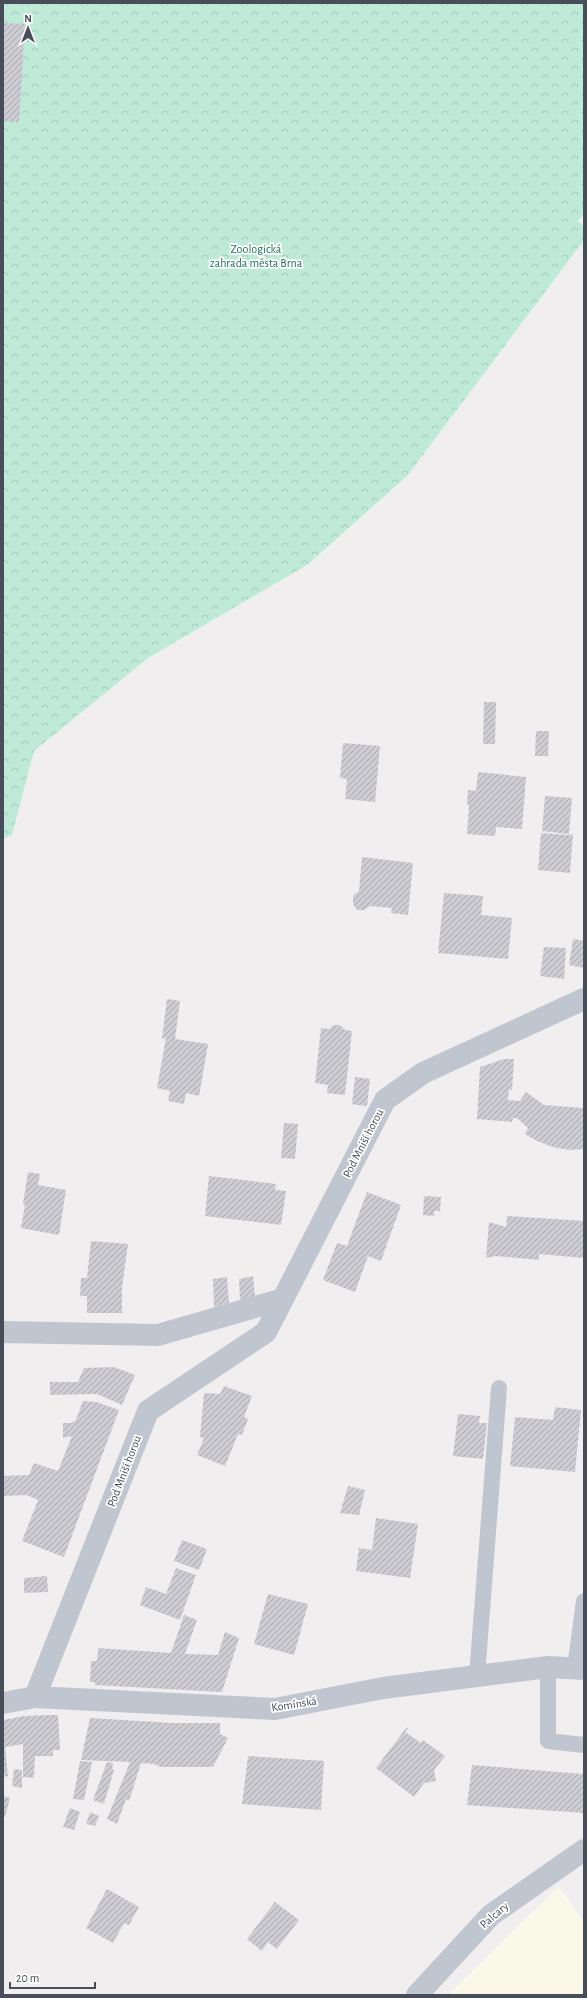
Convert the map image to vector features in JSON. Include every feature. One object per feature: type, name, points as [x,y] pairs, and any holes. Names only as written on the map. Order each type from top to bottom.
[{"type":"street","name":"Pod Mniší horou","points":[[35,1697],[148,1411],[266,1332],[386,1100],[423,1072],[584,999]]},
{"type":"street","points":[[3,1332],[158,1335],[283,1299]]},
{"type":"street","name":"Komínská","points":[[3,1703],[35,1697],[275,1708],[383,1688],[548,1667],[580,1669]]},
{"type":"street","name":"Palcary","points":[[417,1995],[491,1915],[584,1850]]},
{"type":"lane","points":[[477,1676],[499,1388]]},
{"type":"lane","points":[[580,1669],[584,1601]]},
{"type":"lane","points":[[548,1667],[548,1741],[584,1745]]},
{"type":"shaded area","points":[[559,1886],[584,1922],[584,1995],[448,1995]]},
{"type":"green space","name":"Zoologická zahrada města Brna","points":[[3,3],[584,3],[584,214],[578,221],[584,226],[584,240],[407,476],[307,565],[148,658],[34,751],[12,835],[3,839]]},
{"type":"building","points":[[3,23],[25,24],[19,122],[3,121]]},
{"type":"building","points":[[484,702],[496,702],[495,744],[483,744]]},
{"type":"building","points":[[536,731],[549,731],[548,756],[535,756]]},
{"type":"building","points":[[343,743],[380,746],[375,802],[345,799],[347,779],[340,778]]},
{"type":"building","points":[[478,772],[526,777],[522,829],[496,827],[495,836],[467,834],[469,805],[467,804],[468,790],[476,791]]},
{"type":"building","points":[[545,796],[572,798],[569,834],[542,831]]},
{"type":"building","points":[[541,833],[573,834],[570,873],[538,870]]},
{"type":"building","points":[[362,857],[413,863],[408,915],[391,913],[392,908],[370,906],[364,910],[357,910],[353,904],[353,896],[359,891]]},
{"type":"building","points":[[444,893],[483,896],[481,915],[512,918],[508,959],[438,953]]},
{"type":"building","points":[[573,939],[584,941],[584,968],[569,965]]},
{"type":"building","points":[[544,947],[566,948],[564,979],[540,976]]},
{"type":"building","points":[[167,999],[180,1001],[175,1039],[208,1044],[199,1096],[186,1093],[184,1104],[168,1101],[170,1091],[157,1088],[166,1038],[162,1039]]},
{"type":"building","points":[[334,1025],[340,1025],[345,1030],[352,1031],[345,1095],[327,1093],[328,1085],[315,1083],[321,1028],[329,1029]]},
{"type":"building","points":[[504,1059],[514,1059],[512,1090],[509,1090],[508,1100],[520,1101],[526,1092],[544,1105],[584,1108],[584,1149],[570,1150],[553,1147],[537,1141],[525,1134],[528,1128],[517,1118],[513,1118],[512,1122],[477,1119],[480,1067]]},
{"type":"building","points":[[355,1077],[370,1079],[367,1106],[352,1104]]},
{"type":"building","points":[[284,1123],[298,1124],[295,1159],[281,1158]]},
{"type":"building","points":[[28,1172],[40,1174],[38,1185],[66,1190],[59,1235],[21,1228]]},
{"type":"building","points":[[209,1176],[276,1184],[275,1190],[286,1191],[281,1225],[205,1216]]},
{"type":"building","points":[[367,1192],[401,1205],[381,1261],[368,1256],[355,1292],[323,1280],[337,1243],[347,1246]]},
{"type":"building","points":[[424,1196],[441,1197],[440,1211],[434,1211],[434,1216],[423,1215]]},
{"type":"building","points":[[507,1216],[584,1221],[584,1258],[539,1254],[539,1260],[496,1256],[486,1258],[489,1222],[506,1227]]},
{"type":"building","points":[[91,1241],[128,1244],[122,1288],[122,1313],[87,1313],[87,1296],[80,1296],[81,1278],[87,1278]]},
{"type":"building","points":[[253,1276],[255,1296],[240,1300],[239,1279]]},
{"type":"building","points":[[227,1277],[229,1303],[214,1307],[213,1279]]},
{"type":"building","points":[[114,1367],[135,1375],[122,1405],[97,1394],[50,1395],[50,1382],[78,1382],[84,1368]]},
{"type":"building","points":[[224,1386],[252,1396],[244,1417],[248,1419],[242,1435],[238,1434],[225,1466],[197,1455],[204,1438],[200,1437],[204,1393],[220,1394]]},
{"type":"building","points":[[83,1401],[96,1402],[119,1410],[64,1557],[22,1541],[38,1500],[27,1495],[3,1496],[3,1476],[29,1475],[34,1463],[58,1471],[72,1436],[63,1438],[63,1423],[71,1423],[76,1420]]},
{"type":"building","points":[[555,1407],[581,1410],[575,1472],[510,1466],[515,1417],[553,1420]]},
{"type":"building","points":[[458,1414],[480,1416],[479,1423],[487,1423],[483,1459],[453,1456]]},
{"type":"building","points":[[348,1486],[365,1490],[359,1515],[340,1513]]},
{"type":"building","points":[[376,1518],[418,1524],[410,1578],[356,1571],[359,1548],[372,1550]]},
{"type":"building","points":[[182,1540],[207,1549],[199,1570],[174,1561]]},
{"type":"building","points":[[176,1568],[196,1575],[180,1620],[140,1605],[146,1587],[166,1594]]},
{"type":"building","points":[[47,1576],[48,1592],[24,1593],[24,1578]]},
{"type":"building","points":[[268,1594],[308,1604],[294,1655],[254,1644]]},
{"type":"building","points":[[184,1615],[197,1620],[185,1654],[218,1655],[225,1632],[239,1638],[222,1692],[95,1685],[95,1682],[90,1682],[91,1661],[97,1661],[98,1648],[171,1653]]},
{"type":"building","points":[[58,1715],[60,1750],[53,1750],[53,1756],[35,1756],[34,1778],[23,1777],[23,1744],[5,1747],[8,1776],[3,1777],[3,1720],[24,1716]]},
{"type":"building","points":[[90,1718],[172,1723],[220,1723],[220,1734],[228,1738],[213,1767],[161,1767],[154,1764],[141,1763],[129,1801],[126,1799],[117,1824],[107,1819],[130,1762],[81,1760]]},
{"type":"building","points":[[407,1727],[408,1728],[405,1732],[421,1743],[423,1740],[445,1756],[434,1770],[436,1781],[424,1783],[414,1797],[376,1768]]},
{"type":"building","points":[[248,1756],[324,1761],[321,1810],[242,1804]]},
{"type":"building","points":[[80,1761],[92,1762],[84,1800],[73,1799]]},
{"type":"building","points":[[107,1762],[113,1763],[112,1769],[114,1770],[104,1804],[93,1800]]},
{"type":"building","points":[[472,1765],[584,1774],[584,1813],[467,1805]]},
{"type":"building","points":[[14,1769],[22,1770],[22,1788],[12,1786]]},
{"type":"building","points":[[3,1796],[10,1798],[5,1817],[3,1817]]},
{"type":"building","points":[[70,1808],[80,1812],[74,1830],[63,1827]]},
{"type":"building","points":[[90,1812],[99,1816],[95,1826],[86,1824]]},
{"type":"building","points":[[107,1889],[139,1907],[129,1925],[124,1923],[113,1943],[86,1928]]},
{"type":"building","points":[[275,1902],[299,1920],[277,1949],[268,1942],[262,1951],[247,1939]]}]
